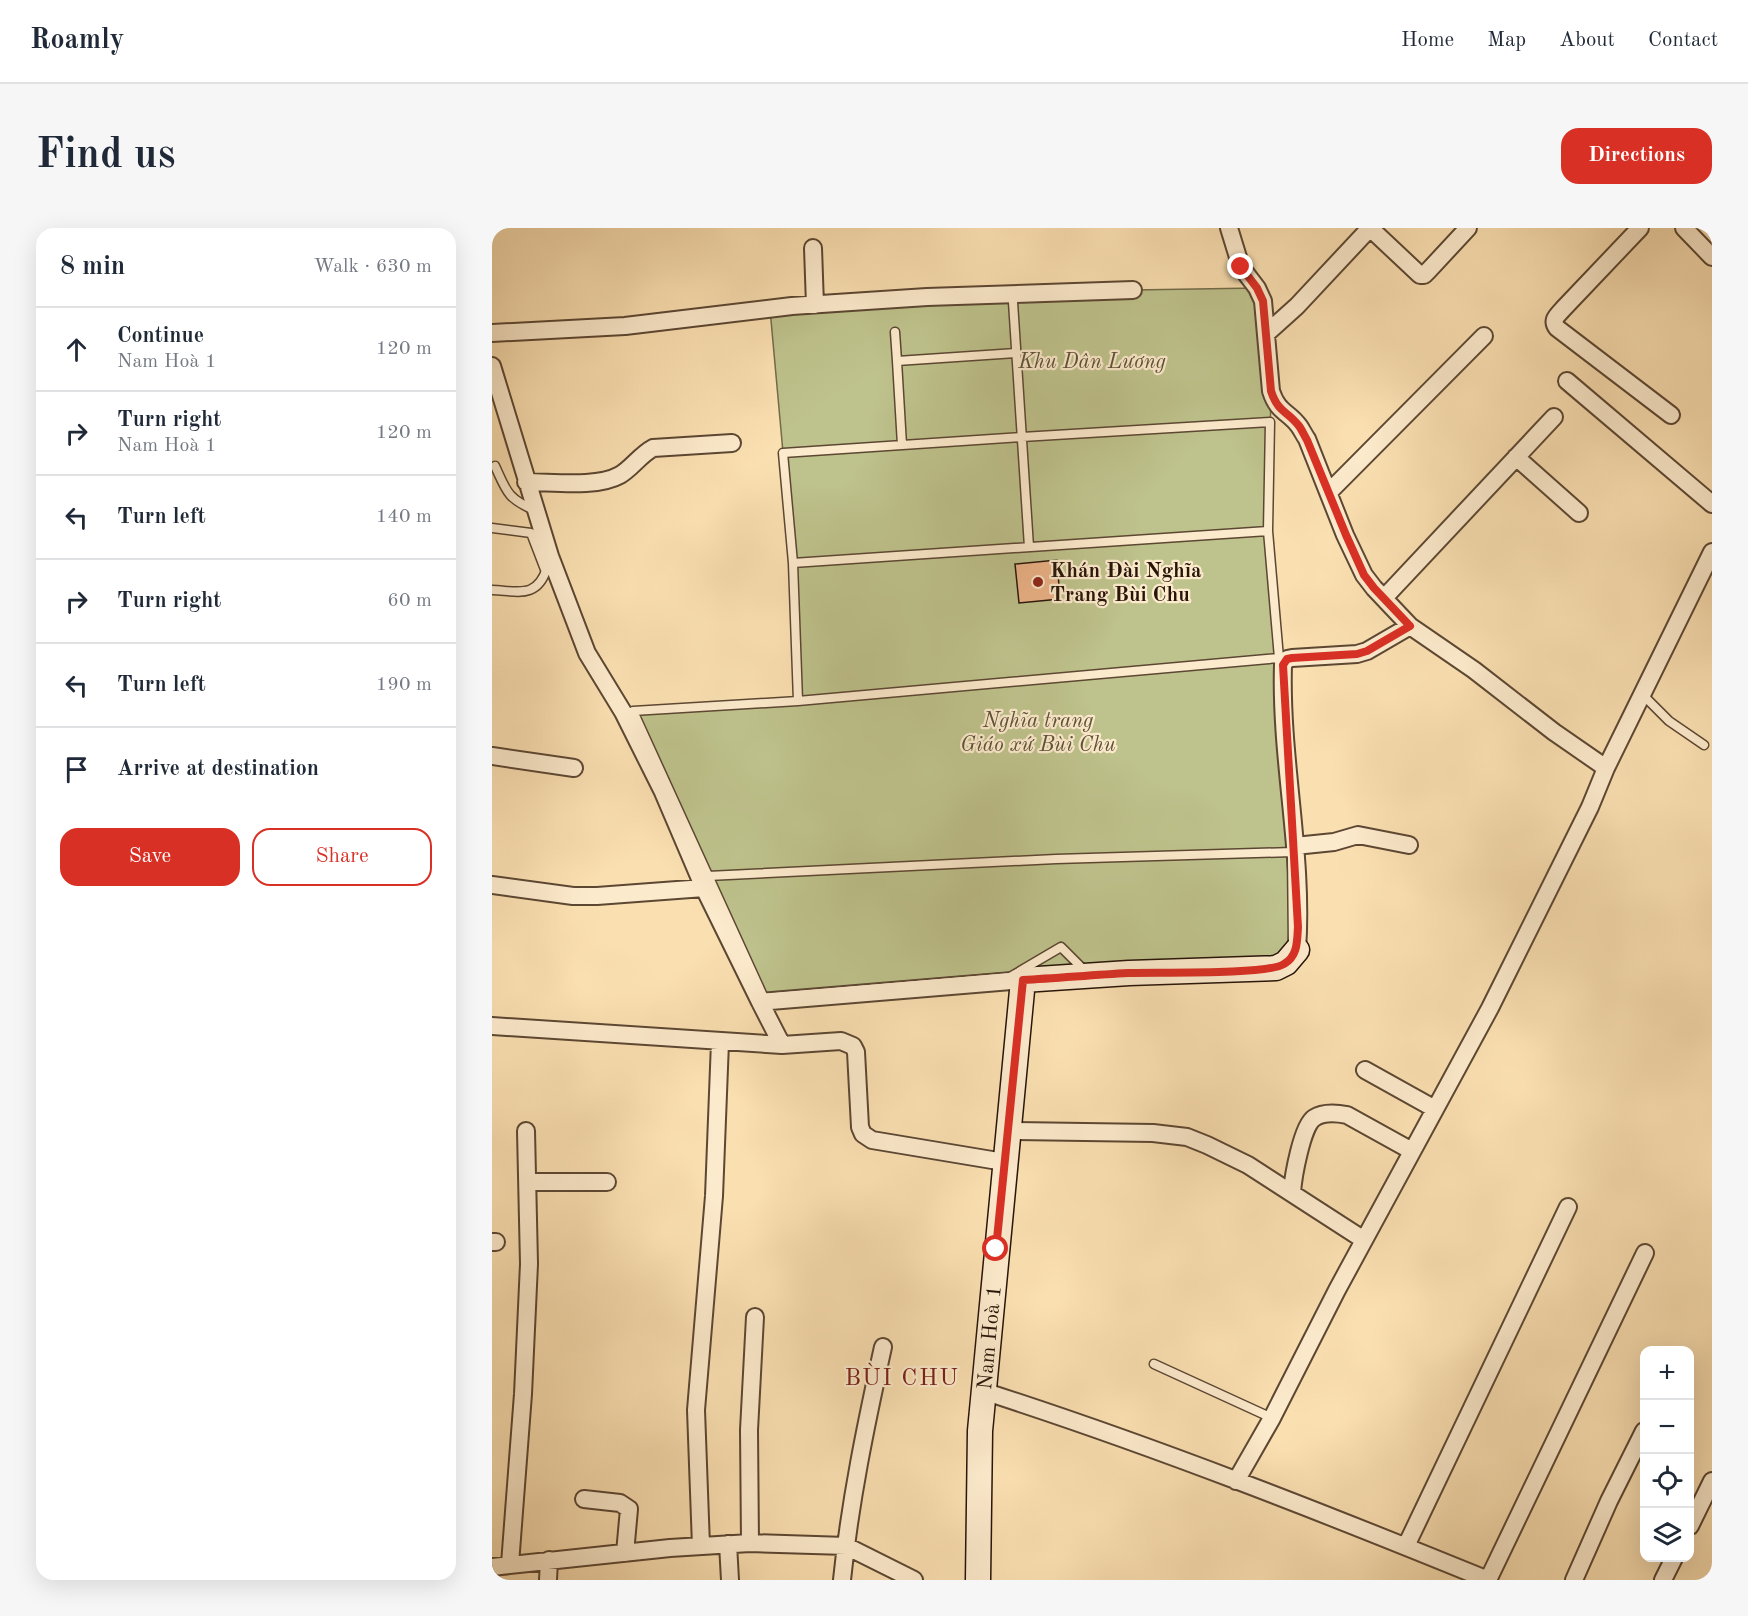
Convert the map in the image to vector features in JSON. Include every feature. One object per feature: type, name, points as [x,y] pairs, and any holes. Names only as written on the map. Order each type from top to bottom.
[{"type":"street","points":[[1229,228],[1241,267],[1261,296],[1273,399],[1278,408],[1299,425],[1314,454],[1364,575],[1410,626],[1606,768]]},
{"type":"street","points":[[1267,333],[1297,306],[1370,228],[1420,275],[1429,270],[1468,228]]},
{"type":"street","points":[[1640,228],[1563,309],[1554,319],[1554,323],[1557,328],[1671,415]]},
{"type":"street","points":[[1684,228],[1712,257]]},
{"type":"street","points":[[813,248],[815,305]]},
{"type":"street","points":[[492,333],[625,326],[815,305],[927,297],[1133,290]]},
{"type":"street","points":[[1329,492],[1484,336]]},
{"type":"street","points":[[492,366],[497,396],[538,511],[548,564],[586,653],[623,712],[782,1045]]},
{"type":"street","points":[[1567,381],[1712,504]]},
{"type":"street","points":[[1384,598],[1554,417]]},
{"type":"street","points":[[526,482],[601,482],[624,473],[644,453],[653,448],[732,443]]},
{"type":"street","points":[[1516,457],[1579,513]]},
{"type":"street","points":[[1236,1481],[1272,1418],[1364,1240],[1495,998],[1587,814],[1641,693],[1712,552]]},
{"type":"street","points":[[760,1002],[1129,973],[1276,968],[1286,963],[1297,950],[1298,927],[1284,706],[1285,661],[1292,658],[1357,654],[1367,651],[1410,626]]},
{"type":"street","points":[[492,756],[574,768]]},
{"type":"street","points":[[1293,849],[1358,835],[1408,845]]},
{"type":"street","points":[[492,885],[573,896],[597,896],[706,882]]},
{"type":"street","name":"Nam Hoà 1","points":[[978,1580],[980,1431],[983,1391],[1023,980]]},
{"type":"street","points":[[492,1026],[782,1045],[848,1042],[856,1052],[860,1127],[866,1137],[872,1140],[1004,1162]]},
{"type":"street","points":[[701,1546],[696,1410],[714,1196],[720,1042]]},
{"type":"street","points":[[1365,1070],[1435,1108]]},
{"type":"street","points":[[1292,1193],[1305,1134],[1312,1119],[1318,1116],[1338,1113],[1347,1115],[1412,1151]]},
{"type":"street","points":[[510,1564],[528,1305],[526,1131]]},
{"type":"street","points":[[1007,1131],[1154,1133],[1186,1137],[1248,1165],[1364,1240]]},
{"type":"street","points":[[528,1182],[607,1182]]},
{"type":"street","points":[[1406,1546],[1568,1208]]},
{"type":"street","points":[[983,1391],[1064,1417],[1236,1481],[1488,1580],[1645,1253]]},
{"type":"street","points":[[750,1543],[748,1430],[755,1317]]},
{"type":"street","points":[[842,1580],[865,1428],[883,1347]]},
{"type":"street","points":[[1574,1580],[1640,1440]]},
{"type":"street","points":[[1694,1516],[1712,1481]]},
{"type":"street","points":[[584,1499],[620,1503],[629,1509],[625,1552]]},
{"type":"street","points":[[492,1567],[625,1552],[750,1543],[846,1546],[914,1580]]},
{"type":"street","points":[[729,1544],[730,1580]]},
{"type":"street","points":[[549,1560],[549,1580]]},
{"type":"street","points":[[1663,1580],[1672,1562]]},
{"type":"lane","points":[[1013,302],[1029,547]]},
{"type":"lane","points":[[895,332],[902,445]]},
{"type":"lane","points":[[897,362],[1016,353]]},
{"type":"lane","points":[[798,701],[793,563],[783,453],[1270,422],[1268,531],[1279,658],[1293,849],[1293,948],[1283,961],[1275,965],[1084,970],[1061,947],[1010,977],[764,998],[706,882],[633,711],[798,701],[1279,658]]},
{"type":"lane","points":[[495,466],[507,492],[516,502],[538,511]]},
{"type":"lane","points":[[492,528],[531,533],[548,564],[539,585],[529,591],[492,590]]},
{"type":"lane","points":[[793,563],[1268,531]]},
{"type":"lane","points":[[1641,693],[1669,721],[1704,745]]},
{"type":"lane","points":[[706,882],[1056,859],[1293,849]]},
{"type":"lane","points":[[1154,1364],[1272,1418]]},
{"type":"green space","name":"Nghĩa trang Giáo xứ Bùi Chu","points":[[1257,288],[1271,391],[1268,537],[1297,950],[1276,968],[760,1002],[623,712],[794,698],[793,563],[770,309],[1133,290]]},
{"type":"building","name":"Khán Đài Nghĩa Trang Bùi Chu","points":[[1057,560],[1060,599],[1019,603],[1015,564]]},
{"type":"railway","points":[[1705,228],[1712,235]]},
{"type":"place","name":"Khán Đài Nghĩa Trang Bùi Chu","points":[[1038,582]]},
{"type":"district","name":"BÙI CHU","points":[[902,1377]]},
{"type":"route","points":[[996,1249],[1019,1000],[1023,980],[1129,973],[1251,970],[1276,968],[1286,963],[1297,950],[1298,927],[1283,665],[1287,659],[1292,658],[1357,654],[1367,651],[1410,626],[1364,575],[1307,440],[1299,425],[1278,408],[1273,399],[1263,301],[1257,288],[1241,267]]},
{"type":"park label","name":"Khu Dân Lương","points":[[1092,361]]}]
